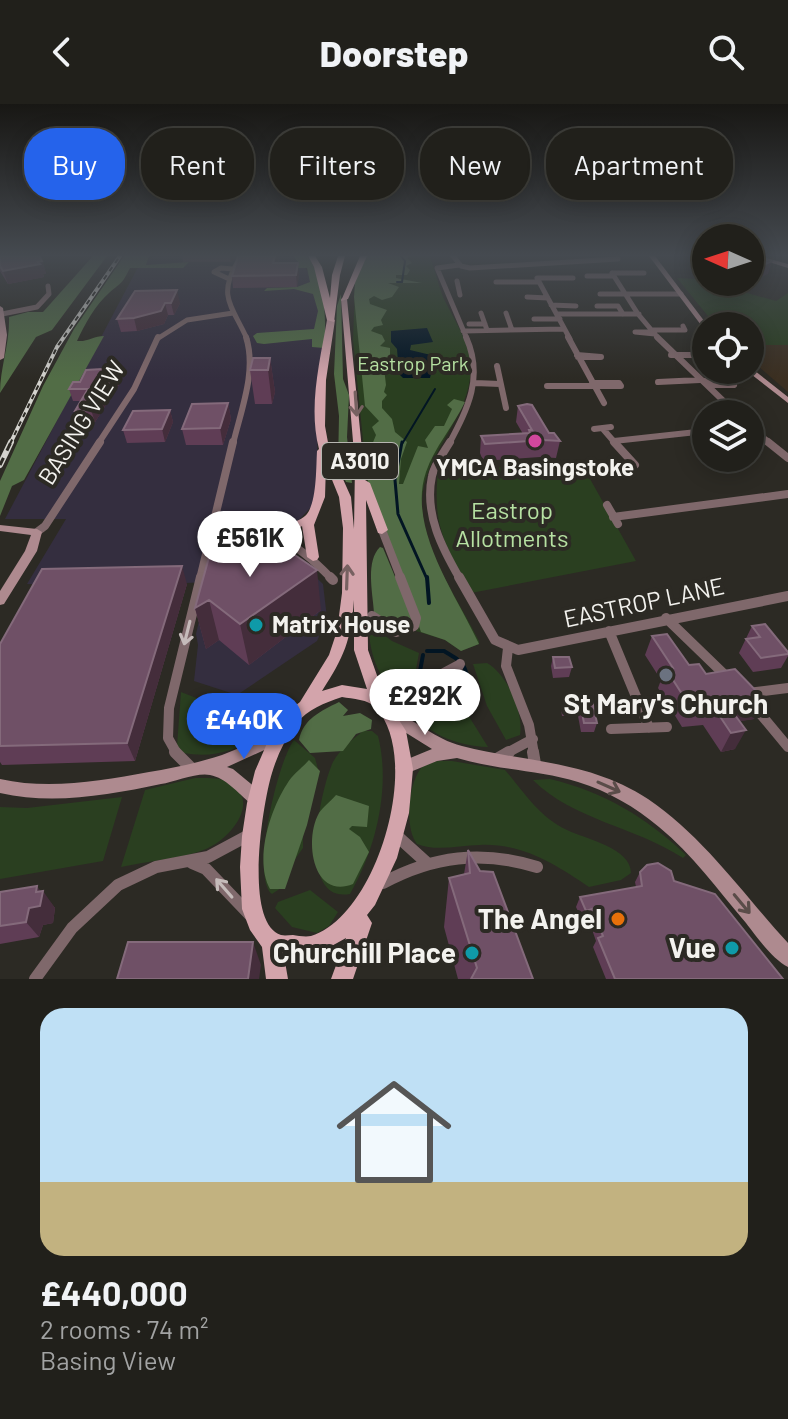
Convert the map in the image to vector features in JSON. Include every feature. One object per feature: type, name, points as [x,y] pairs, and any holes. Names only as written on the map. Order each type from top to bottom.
[{"type":"highway","points":[[325,297],[331,320]]},
{"type":"highway","points":[[331,320],[334,297]]},
{"type":"main road","name":"A3010","points":[[344,299],[360,465],[361,650],[379,702]]},
{"type":"main road","name":"A3010","points":[[307,701],[341,645],[345,620],[348,525],[345,497],[322,444],[321,384],[331,320]]},
{"type":"main road","points":[[313,557],[307,536],[310,517],[319,497],[322,444]]},
{"type":"main road","points":[[360,465],[382,530]]},
{"type":"main road","points":[[270,534],[289,529],[310,517]]},
{"type":"main road","points":[[342,979],[362,923],[383,883],[401,811],[403,768],[400,739],[392,717],[379,702],[360,694],[325,692],[307,701],[280,736],[262,775],[256,798],[250,894],[254,918],[272,942],[287,952],[302,955],[328,950],[362,923]]},
{"type":"main road","points":[[272,942],[277,979]]},
{"type":"street","points":[[0,358],[4,335],[1,311],[41,305],[47,297]]},
{"type":"street","points":[[227,297],[247,340],[251,359],[212,529],[213,536],[172,697],[168,729],[170,750],[200,768],[228,774],[256,798]]},
{"type":"street","points":[[447,297],[474,356],[475,383],[469,406],[432,475],[431,517],[444,552],[486,627],[495,640],[508,648],[506,666],[533,739],[535,764]]},
{"type":"street","points":[[527,297],[548,298],[604,403]]},
{"type":"street","points":[[625,297],[671,355],[692,373]]},
{"type":"street","points":[[551,305],[576,306]]},
{"type":"street","points":[[597,306],[618,306],[623,314]]},
{"type":"street","name":"BASING VIEW","points":[[0,601],[31,551],[37,532],[45,526],[116,417],[151,358],[158,337],[187,320],[233,313]]},
{"type":"street","points":[[481,313],[486,327]]},
{"type":"street","points":[[506,313],[512,330]]},
{"type":"street","points":[[534,319],[639,314]]},
{"type":"street","points":[[469,324],[512,330],[564,329]]},
{"type":"street","points":[[653,332],[685,330],[683,326]]},
{"type":"street","points":[[463,331],[486,327]]},
{"type":"street","points":[[558,339],[570,339]]},
{"type":"street","points":[[671,355],[692,355]]},
{"type":"street","points":[[497,366],[506,408]]},
{"type":"street","points":[[764,381],[788,401]]},
{"type":"street","points":[[658,382],[692,382]]},
{"type":"street","points":[[475,383],[500,384]]},
{"type":"street","points":[[705,384],[722,400]]},
{"type":"street","points":[[547,386],[593,385]]},
{"type":"street","points":[[594,429],[607,428],[635,465],[625,465]]},
{"type":"street","points":[[614,441],[692,433]]},
{"type":"street","points":[[764,438],[788,458]]},
{"type":"street","points":[[607,505],[616,520],[788,494]]},
{"type":"street","points":[[0,528],[37,532]]},
{"type":"street","points":[[372,616],[389,631],[399,633],[414,626],[416,618],[382,530]]},
{"type":"street","points":[[213,536],[270,534],[291,539],[313,557],[333,580]]},
{"type":"street","name":"EASTROP LANE","points":[[508,648],[518,650],[788,596]]},
{"type":"street","points":[[666,618],[743,693],[788,747]]},
{"type":"street","points":[[609,631],[649,728]]},
{"type":"street","points":[[408,701],[450,679],[464,700]]},
{"type":"street","points":[[743,693],[788,688]]},
{"type":"street","points":[[392,717],[423,738],[461,753]]},
{"type":"street","points":[[611,729],[667,727]]},
{"type":"street","points":[[0,786],[26,792],[77,788],[200,768],[280,736]]},
{"type":"street","points":[[497,759],[533,739]]},
{"type":"street","points":[[403,768],[436,754],[461,753],[535,764],[615,789],[657,815],[705,860],[784,953]]},
{"type":"street","points":[[35,979],[78,922],[114,889],[155,867],[192,862],[223,852],[253,833]]},
{"type":"street","points":[[396,835],[427,863]]},
{"type":"street","points":[[383,883],[427,863],[487,854],[537,867]]},
{"type":"street","points":[[192,862],[206,869],[254,918]]},
{"type":"shaded area","points":[[122,297],[318,297],[325,328],[318,388],[317,484],[313,505],[299,520],[285,527],[282,545],[323,584],[327,618],[317,641],[237,695],[194,681],[198,645],[196,634],[208,582],[97,587],[27,584],[66,519],[5,519]]},
{"type":"shaded area","points":[[764,345],[788,345],[788,392],[764,371]]},
{"type":"green space","points":[[57,297],[77,297],[52,330],[36,337],[0,393],[9,317],[43,312]]},
{"type":"green space","points":[[96,297],[105,297],[77,341],[104,336],[24,480],[12,486],[0,516],[0,481],[43,386],[74,329]]},
{"type":"green space","points":[[314,297],[322,297],[324,348],[312,347],[312,339],[264,344],[257,343],[253,336],[257,333],[314,329],[318,311]]},
{"type":"green space","points":[[341,297],[343,379],[349,395],[347,437],[352,483],[346,482],[338,466],[339,416],[334,374],[337,306]]},
{"type":"green space","points":[[354,297],[373,297],[369,299],[370,304],[387,310],[381,320],[383,325],[371,331],[382,335],[385,341],[380,346],[390,348],[390,363],[384,368],[384,392],[387,395],[382,401],[382,408],[392,419],[395,432],[407,442],[401,459],[399,484],[403,484],[418,446],[428,448],[425,440],[435,426],[444,426],[452,409],[447,405],[454,399],[465,402],[430,463],[422,493],[428,538],[479,644],[461,651],[445,640],[421,632],[368,482],[367,457],[376,435],[372,427],[379,421],[365,406]]},
{"type":"green space","name":"Eastrop Park","points":[[355,297],[443,297],[463,335],[470,359],[470,379],[457,416],[430,468],[422,507],[424,525],[436,559],[479,641],[479,644],[461,651],[445,640],[416,631],[420,619],[367,480],[353,340]]},
{"type":"green space","points":[[692,297],[761,297],[776,301],[788,297],[788,345],[764,345],[764,312],[705,312]]},
{"type":"green space","name":"Eastrop Allotments","points":[[580,461],[636,561],[471,593],[448,548],[439,522],[438,472]]},
{"type":"green space","points":[[380,547],[411,615],[412,622],[392,628],[374,613],[371,569]]},
{"type":"green space","points":[[372,626],[392,641],[419,653],[415,675],[421,690],[400,703],[387,686],[374,658],[369,627]]},
{"type":"green space","points":[[487,663],[501,676],[517,705],[520,735],[506,740],[487,706],[473,664]]},
{"type":"green space","points":[[181,692],[270,727],[251,741],[230,750],[208,754],[184,753],[177,746]]},
{"type":"green space","points":[[425,696],[443,709],[465,710],[488,747],[452,741],[422,724],[403,708]]},
{"type":"green space","points":[[339,702],[348,710],[343,716],[360,713],[372,720],[371,729],[356,734],[343,751],[310,753],[299,740],[304,726],[314,716]]},
{"type":"green space","points":[[363,731],[372,731],[378,736],[382,756],[379,817],[367,858],[350,894],[333,892],[322,881],[317,863],[316,841],[323,795],[333,762]]},
{"type":"green space","points":[[294,740],[315,758],[318,769],[303,829],[303,848],[286,872],[281,888],[272,894],[266,884],[265,844],[274,793]]},
{"type":"green space","points":[[309,760],[320,771],[307,825],[285,889],[270,889],[265,877],[264,850],[270,821],[289,781]]},
{"type":"green space","points":[[437,761],[505,770],[548,818],[567,830],[616,851],[629,864],[631,873],[621,880],[589,887],[538,857],[511,848],[480,845],[432,848],[417,844],[410,827],[411,793],[423,766]]},
{"type":"green space","points":[[195,778],[223,780],[239,791],[243,800],[242,810],[232,829],[206,849],[121,867],[145,790]]},
{"type":"green space","points":[[550,779],[588,791],[623,808],[686,855],[683,858],[665,847],[567,805],[533,780]]},
{"type":"green space","points":[[336,795],[369,806],[367,827],[352,826],[349,829],[360,837],[369,852],[353,884],[339,887],[328,883],[320,875],[312,851],[314,824],[319,813]]},
{"type":"green space","points":[[122,797],[103,861],[0,879],[0,807],[27,808]]},
{"type":"green space","points":[[310,890],[338,912],[329,926],[317,933],[292,927],[275,908],[278,902]]},
{"type":"water","points":[[427,328],[433,342],[411,345],[410,350],[435,356],[430,378],[403,378],[399,374],[397,349],[391,342],[391,331]]},
{"type":"building","points":[[131,297],[174,297],[171,303],[165,303],[161,311],[117,319]]},
{"type":"building","points":[[253,358],[270,358],[268,370],[250,370]]},
{"type":"building","points":[[118,368],[91,410],[75,411],[88,389],[69,389],[73,382],[80,382],[86,370]]},
{"type":"building","points":[[228,403],[220,428],[182,429],[192,404]]},
{"type":"building","points":[[532,405],[549,433],[554,433],[560,441],[485,444],[481,436],[530,433],[529,430],[532,430],[518,406]]},
{"type":"building","points":[[170,410],[162,429],[123,430],[133,411]]},
{"type":"building","points":[[283,547],[317,570],[240,624],[209,600],[195,608],[211,550]]},
{"type":"building","points":[[182,566],[127,743],[0,746],[0,644],[42,569]]},
{"type":"building","points":[[765,624],[788,654],[761,658],[746,639],[760,637],[752,626]]},
{"type":"building","points":[[667,634],[689,665],[699,664],[706,674],[735,669],[765,700],[729,707],[746,730],[731,733],[713,706],[691,708],[666,669],[673,668],[652,636]]},
{"type":"building","points":[[553,657],[569,657],[572,667],[555,668]]},
{"type":"building","points":[[563,700],[592,700],[597,723],[584,723],[581,707],[564,707]]},
{"type":"building","points":[[468,850],[480,871],[493,872],[533,979],[471,979],[477,968],[449,878],[470,873]]},
{"type":"building","points":[[658,863],[671,871],[674,881],[715,894],[783,979],[615,979],[598,938],[603,936],[592,909],[586,911],[580,897],[642,886],[640,872],[647,865]]},
{"type":"building","points":[[37,886],[36,892],[43,891],[40,906],[29,908],[26,922],[0,926],[0,892]]},
{"type":"building","points":[[128,942],[253,942],[248,979],[117,979]]},
{"type":"waterway","points":[[402,444],[435,389]]},
{"type":"waterway","points":[[402,442],[395,480],[398,514],[427,579]]},
{"type":"waterway","points":[[427,577],[429,603]]},
{"type":"waterway","points":[[427,651],[444,651],[457,659]]},
{"type":"waterway","points":[[423,655],[420,671],[424,688]]},
{"type":"waterway","points":[[464,667],[470,682],[468,698]]},
{"type":"waterway","points":[[430,696],[445,707],[462,706]]},
{"type":"railway","points":[[10,444],[57,347],[92,297]]},
{"type":"railway","points":[[0,465],[11,442]]},
{"type":"place","name":"YMCA Basingstoke","points":[[535,441]]},
{"type":"place","name":"Matrix House","points":[[256,625]]},
{"type":"place","name":"St Mary's Church","points":[[666,675]]},
{"type":"place","name":"The Angel","points":[[618,919]]},
{"type":"place","name":"Vue","points":[[732,948]]},
{"type":"place","name":"Churchill Place","points":[[472,953]]}]
